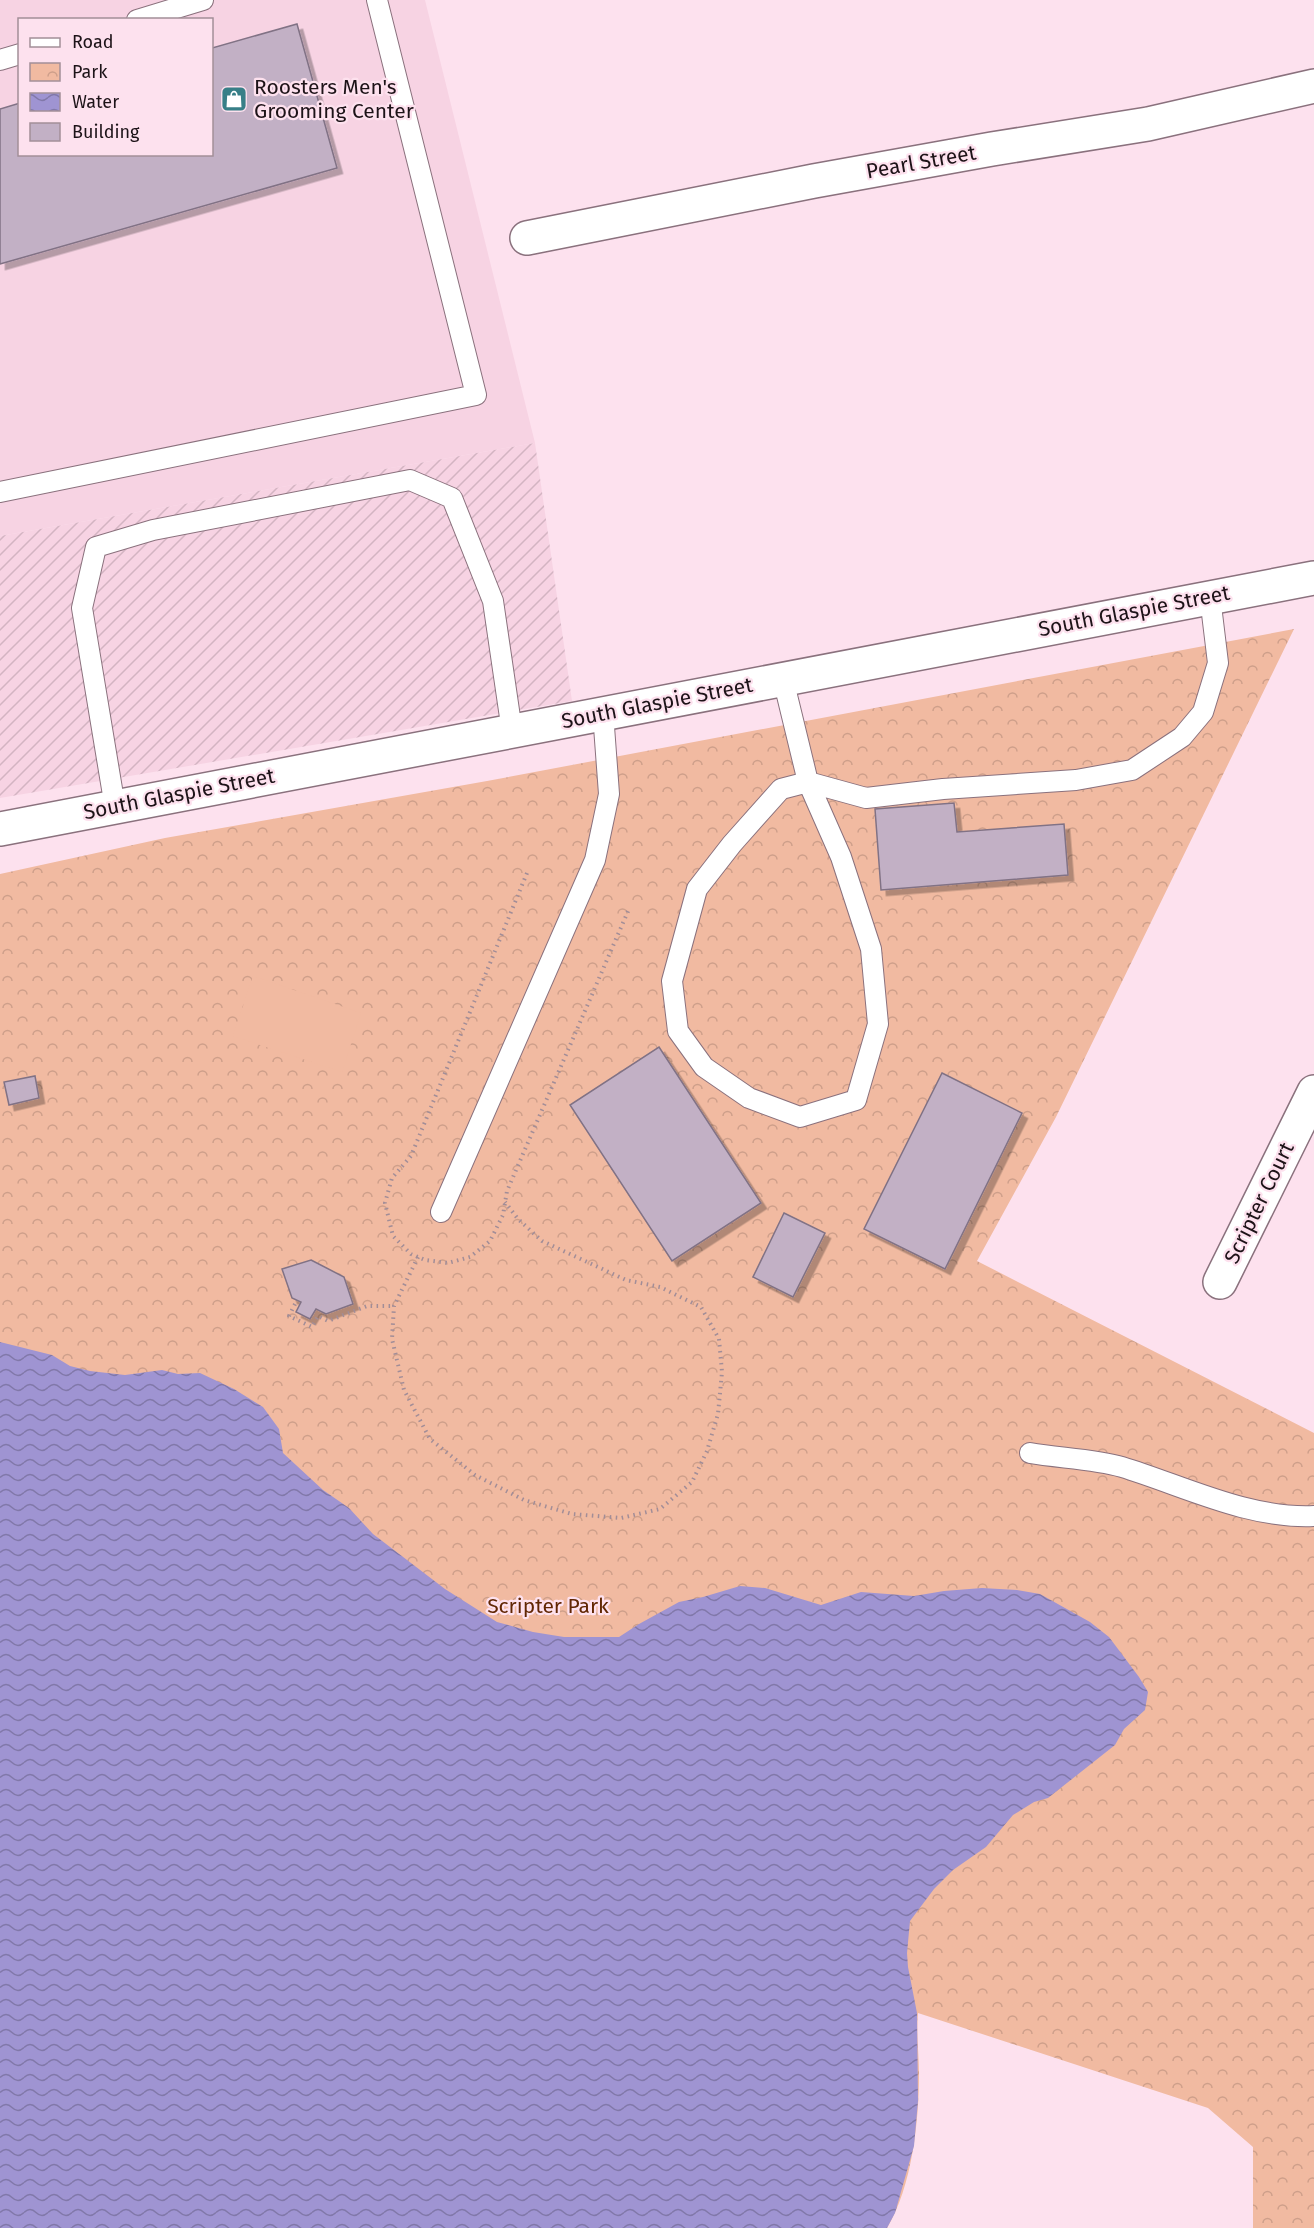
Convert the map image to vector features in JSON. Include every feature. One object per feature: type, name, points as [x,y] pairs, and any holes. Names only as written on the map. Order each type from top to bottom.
[{"type":"street","name":"Pearl Street","points":[[527,238],[814,181],[1148,124],[1314,86]]},
{"type":"street","name":"South Glaspie Street","points":[[0,829],[1314,578]]},
{"type":"street","name":"Scripter Court","points":[[1220,1282],[1314,1092]]},
{"type":"lane","points":[[144,18],[203,0]]},
{"type":"lane","points":[[0,492],[476,395],[377,0]]},
{"type":"lane","points":[[0,60],[18,55]]},
{"type":"lane","points":[[115,807],[82,608],[96,547],[153,530],[410,480],[452,498],[493,601],[512,731]]},
{"type":"lane","points":[[783,679],[808,783],[841,857],[872,949],[878,1024],[856,1100],[800,1117],[749,1098],[704,1067],[678,1031],[672,981],[697,889],[732,844],[781,789],[808,783],[866,798],[943,789],[1076,780],[1132,770],[1182,737],[1203,711],[1218,663],[1210,597]]},
{"type":"lane","points":[[441,1212],[595,860],[609,794],[603,713]]},
{"type":"lane","points":[[1030,1453],[1120,1467],[1239,1506],[1292,1517],[1314,1516]]},
{"type":"path","points":[[418,1257],[393,1306],[392,1339],[404,1390],[430,1439],[475,1475],[534,1503],[572,1514],[621,1518],[660,1509],[692,1482],[707,1451],[718,1414],[722,1372],[719,1339],[701,1306],[660,1287],[626,1280],[542,1241],[518,1219],[505,1202]]},
{"type":"path","points":[[295,1304],[289,1316],[312,1327],[318,1316],[328,1321],[367,1306],[393,1306]]},
{"type":"shaded area","points":[[0,0],[425,0],[535,443],[0,536]]},
{"type":"shaded area","points":[[535,443],[572,701],[0,798],[0,536]]},
{"type":"green space","name":"Scripter Park","points":[[1294,629],[1056,1117],[977,1261],[1314,1433],[1314,2228],[1253,2228],[1253,2147],[1208,2108],[918,2013],[919,2092],[915,2133],[903,2193],[887,2228],[0,2228],[0,874],[165,838],[487,781]]},
{"type":"green space","points":[[253,976],[361,1013],[342,1072],[233,1036]]},
{"type":"water","points":[[0,1342],[52,1355],[70,1366],[90,1371],[125,1375],[162,1370],[178,1374],[200,1373],[234,1389],[263,1407],[279,1429],[283,1453],[323,1490],[349,1508],[373,1534],[445,1589],[497,1622],[533,1632],[564,1637],[619,1637],[679,1602],[740,1586],[765,1588],[821,1605],[861,1592],[914,1596],[982,1588],[1040,1594],[1090,1622],[1109,1637],[1148,1692],[1145,1710],[1124,1729],[1115,1745],[1048,1798],[1034,1802],[1013,1815],[986,1847],[953,1870],[934,1889],[910,1921],[907,1953],[917,2013],[918,2101],[914,2146],[895,2213],[887,2228],[0,2228]]},
{"type":"building","points":[[297,24],[337,168],[0,264],[0,109],[18,104],[18,156],[213,156],[213,48]]},
{"type":"building","points":[[954,803],[957,832],[1064,824],[1068,875],[881,890],[875,809]]},
{"type":"building","points":[[659,1047],[761,1203],[672,1261],[570,1105]]},
{"type":"building","points":[[942,1073],[1022,1113],[945,1269],[864,1229]]},
{"type":"building","points":[[35,1076],[39,1098],[9,1105],[4,1082]]},
{"type":"building","points":[[784,1213],[825,1233],[793,1297],[753,1277]]},
{"type":"building","points":[[311,1260],[344,1277],[353,1304],[326,1314],[316,1309],[310,1319],[296,1312],[301,1302],[292,1298],[282,1269]]},
{"type":"place","name":"Roosters Men's Grooming Center","points":[[234,99]]}]
